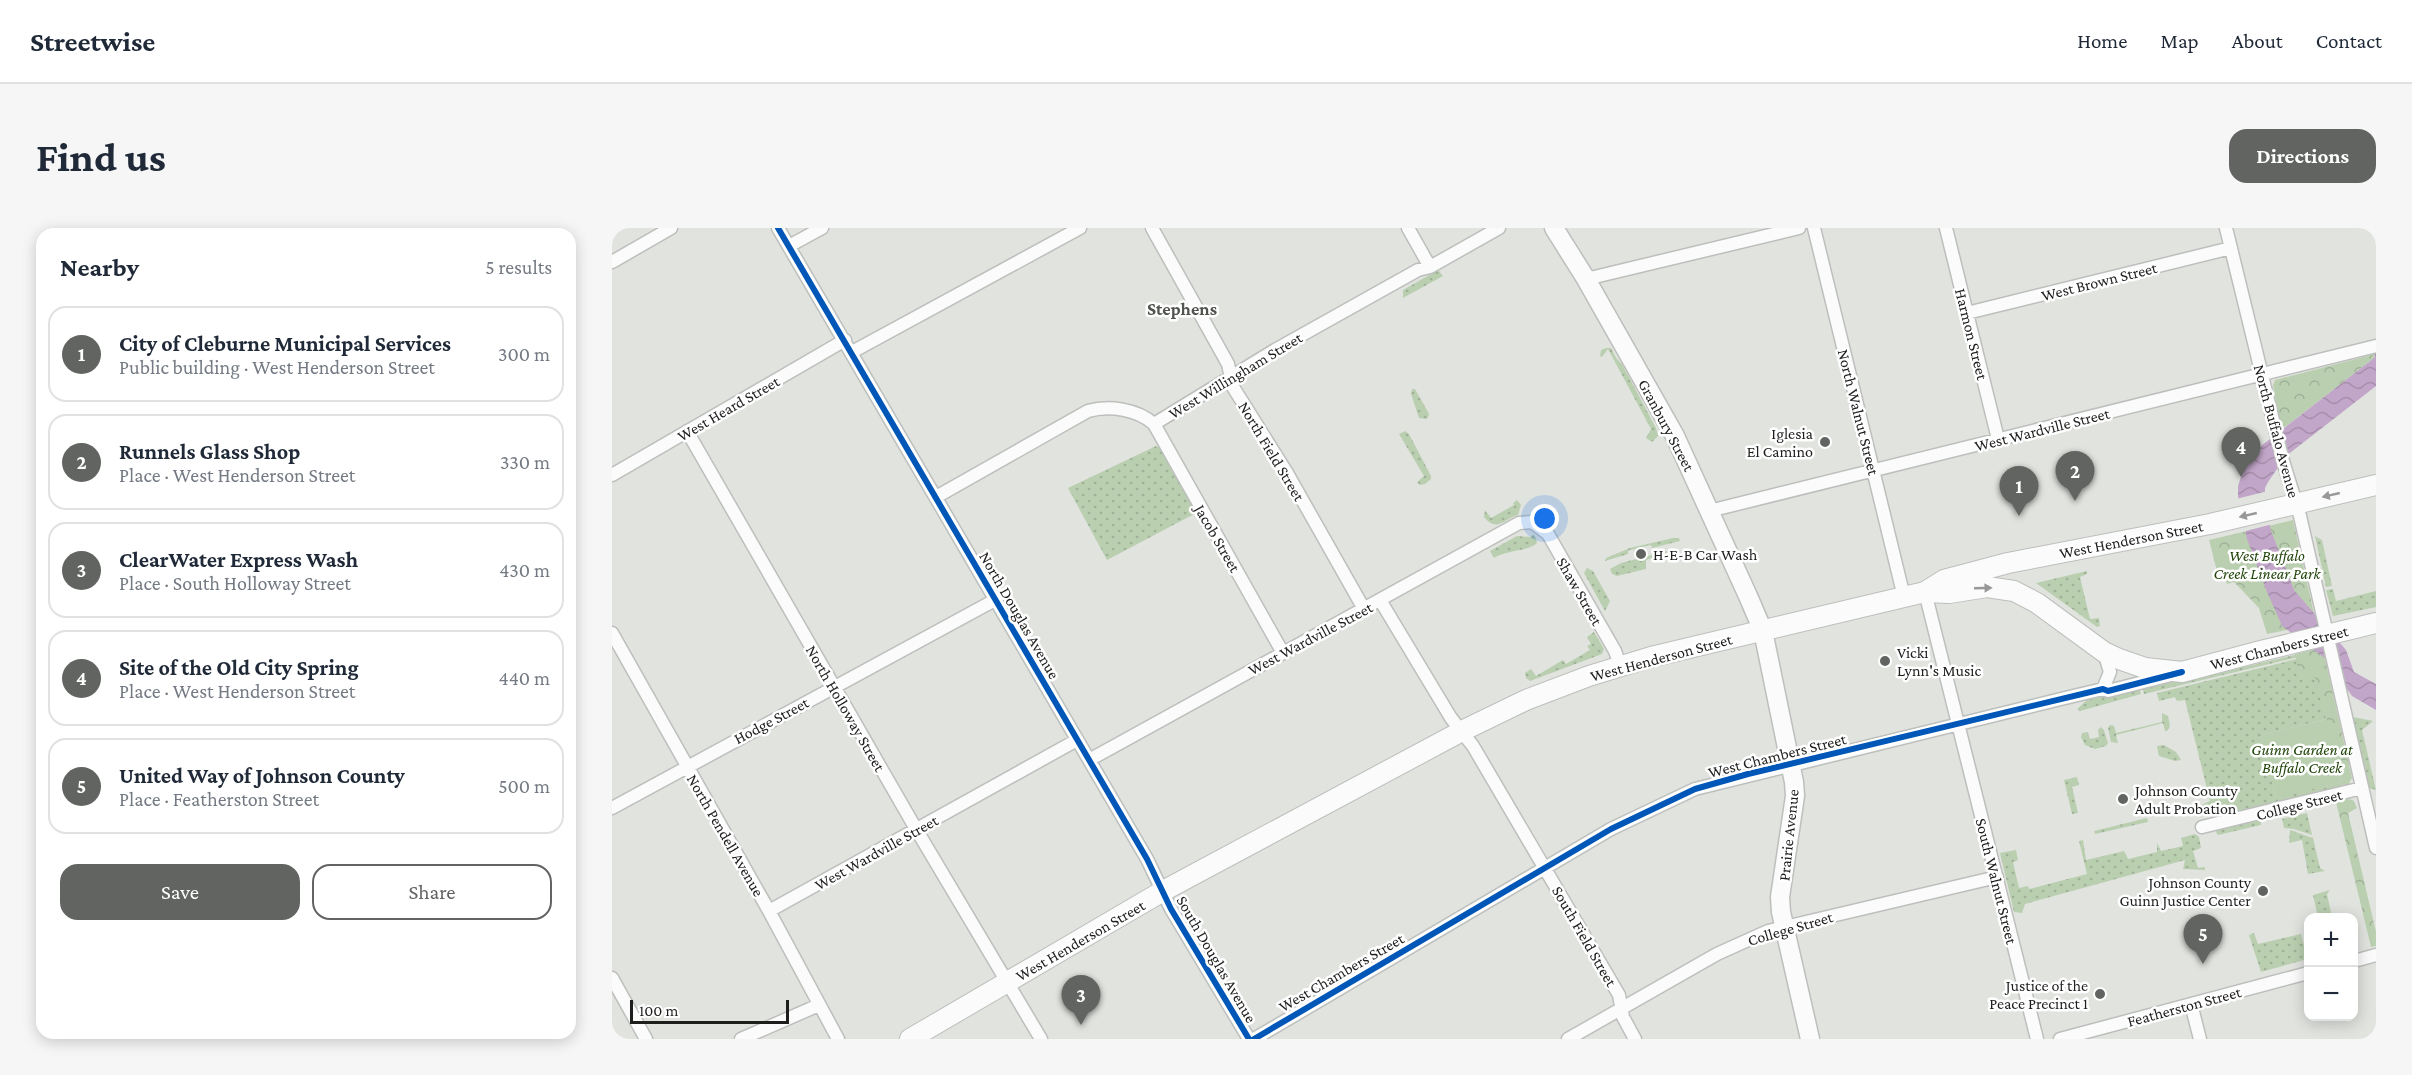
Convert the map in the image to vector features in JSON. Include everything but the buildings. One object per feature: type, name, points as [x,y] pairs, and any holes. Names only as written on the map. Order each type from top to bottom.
[{"type":"main road","name":"West Henderson Street","points":[[910,1039],[1163,891],[1462,731],[1549,690],[1620,665],[1925,592],[1944,580],[2008,563],[2210,524],[2376,485]]},
{"type":"main road","name":"West Chambers Street","points":[[1925,592],[1949,593],[1987,587],[2014,591],[2037,603],[2104,652],[2145,668],[2182,672],[2280,646],[2329,629],[2376,623]]},
{"type":"street","points":[[612,262],[672,228]]},
{"type":"street","points":[[778,228],[845,340]]},
{"type":"street","points":[[789,246],[822,228]]},
{"type":"street","points":[[852,352],[1080,228]]},
{"type":"street","name":"North Field Street","points":[[1152,228],[1228,364],[1233,387],[1287,473],[1364,609]]},
{"type":"street","points":[[1408,228],[1430,267]]},
{"type":"street","name":"West Willingham Street","points":[[936,497],[1088,411],[1101,408],[1116,409],[1147,418],[1154,424],[1275,350],[1418,270],[1430,267],[1499,228]]},
{"type":"street","name":"Granbury Street","points":[[1554,228],[1586,279],[1675,436],[1763,631]]},
{"type":"street","points":[[1586,279],[1799,228]]},
{"type":"street","name":"North Walnut Street","points":[[1814,228],[1904,597]]},
{"type":"street","name":"Harmon Street","points":[[1946,228],[1998,439]]},
{"type":"street","name":"North Buffalo Avenue","points":[[2226,228],[2283,461],[2291,504],[2329,629],[2343,711],[2376,848]]},
{"type":"street","name":"West Brown Street","points":[[1967,313],[2231,248]]},
{"type":"street","name":"North Douglas Avenue","points":[[845,340],[1147,859],[1163,891]]},
{"type":"street","name":"West Heard Street","points":[[612,475],[845,340]]},
{"type":"street","name":"West Wardville Street","points":[[1709,511],[2374,347]]},
{"type":"street","name":"Jacob Street","points":[[1154,424],[1282,653]]},
{"type":"street","name":"North Holloway Street","points":[[687,431],[916,830],[1041,1039]]},
{"type":"street","name":"West Wardville Street","points":[[1089,760],[1519,523],[1532,522]]},
{"type":"street","name":"Shaw Street","points":[[1532,522],[1548,534],[1615,651],[1620,665]]},
{"type":"street","points":[[1925,592],[1957,724]]},
{"type":"street","name":"Hodge Street","points":[[612,808],[995,600]]},
{"type":"street","points":[[1380,600],[1451,718],[1473,746],[1546,868]]},
{"type":"street","name":"Prairie Avenue","points":[[1763,631],[1791,764],[1795,796],[1780,897],[1784,927],[1810,1039]]},
{"type":"street","name":"North Pendell Avenue","points":[[612,633],[769,911],[838,1039]]},
{"type":"street","points":[[2103,689],[2110,672],[2104,652]]},
{"type":"street","name":"West Chambers Street","points":[[1254,1039],[1641,813],[1695,789],[1957,724],[2103,689],[2108,691],[2182,672]]},
{"type":"street","name":"South Walnut Street","points":[[1957,724],[2037,1039]]},
{"type":"street","name":"West Wardville Street","points":[[769,911],[1077,740]]},
{"type":"street","name":"College Street","points":[[2202,827],[2362,788]]},
{"type":"street","name":"South Field Street","points":[[1546,868],[1619,995],[1623,1017],[1635,1039]]},
{"type":"street","name":"College Street","points":[[1568,1039],[1728,949],[1760,934],[1997,877]]},
{"type":"street","name":"South Douglas Avenue","points":[[1163,891],[1171,909],[1248,1039]]},
{"type":"street","points":[[2358,960],[2376,955]]},
{"type":"street","name":"Featherston Street","points":[[2060,1039],[2304,974]]},
{"type":"street","points":[[612,978],[646,1039]]},
{"type":"street","points":[[2191,1004],[2200,1039]]},
{"type":"street","points":[[741,1039],[819,1005]]},
{"type":"green space","points":[[1438,270],[1443,276],[1403,298],[1403,290]]},
{"type":"green space","points":[[1611,348],[1622,364],[1656,428],[1658,436],[1652,442],[1646,438],[1651,429],[1608,349],[1602,357],[1600,356],[1601,350]]},
{"type":"green space","points":[[2375,354],[2374,358],[2281,430],[2273,385],[2275,380]]},
{"type":"green space","points":[[1412,389],[1415,389],[1428,412],[1427,419],[1419,418],[1411,394]]},
{"type":"green space","points":[[1405,431],[1409,434],[1431,476],[1425,484],[1420,485],[1417,482],[1424,476],[1399,434]]},
{"type":"green space","points":[[1156,446],[1164,450],[1198,512],[1107,560],[1068,488]]},
{"type":"green space","points":[[1517,500],[1521,505],[1518,515],[1497,524],[1489,522],[1484,517],[1485,510],[1491,518],[1514,505],[1513,503]]},
{"type":"green space","name":"West Buffalo Creek Linear Park","points":[[2293,520],[2315,618],[2306,626],[2267,634],[2259,608],[2234,582],[2227,584],[2223,570],[2217,571],[2209,540]]},
{"type":"green space","points":[[1533,534],[1537,543],[1529,548],[1494,558],[1490,551],[1517,536],[1531,537]]},
{"type":"green space","points":[[2315,536],[2322,540],[2332,586],[2326,587]]},
{"type":"green space","points":[[1679,538],[1680,541],[1652,548],[1651,545],[1630,550],[1628,554],[1605,561],[1606,558],[1630,548]]},
{"type":"green space","points":[[1671,550],[1686,558],[1675,561],[1672,551],[1646,560],[1646,569],[1617,576],[1612,574],[1610,569],[1621,563]]},
{"type":"green space","points":[[1587,568],[1593,571],[1610,601],[1605,611],[1584,573]]},
{"type":"green space","points":[[2087,571],[2087,574],[2080,577],[2090,619],[2099,618],[2100,626],[2097,627],[2036,583]]},
{"type":"green space","points":[[2333,589],[2336,601],[2376,591],[2376,607],[2333,616],[2326,590]]},
{"type":"green space","points":[[1594,632],[1604,649],[1602,654],[1530,681],[1526,678],[1525,673],[1531,669],[1536,676],[1563,660],[1566,664],[1590,650],[1587,646],[1591,644],[1587,637]]},
{"type":"green space","points":[[2315,649],[2324,654],[2352,778],[2348,785],[2343,786],[2315,677],[2300,680],[2295,654]]},
{"type":"green space","points":[[2299,654],[2307,655],[2144,694],[2142,687],[2162,682],[2194,679]]},
{"type":"green space","points":[[2305,657],[2315,673],[2331,718],[2261,735],[2276,797],[2342,782],[2343,786],[2220,816],[2208,814],[2201,805],[2210,801],[2185,700],[2177,701],[2175,697],[2159,701],[2157,693]]},
{"type":"green space","points":[[2139,688],[2141,694],[2080,711],[2077,709],[2087,700]]},
{"type":"green space","points":[[2162,713],[2168,716],[2170,726],[2167,731],[2163,723],[2116,735],[2118,743],[2111,742],[2108,728],[2110,725],[2114,726],[2116,733],[2162,722]]},
{"type":"green space","points":[[2353,717],[2373,721],[2362,730],[2376,790],[2369,788]]},
{"type":"green space","name":"Guinn Garden at Buffalo Creek","points":[[2327,719],[2342,782],[2276,798],[2261,735]]},
{"type":"green space","points":[[2101,727],[2108,743],[2106,746],[2095,749],[2085,745],[2081,737],[2082,733],[2088,732],[2090,739],[2099,737],[2098,730]]},
{"type":"green space","points":[[2164,745],[2176,752],[2181,760],[2175,761],[2159,756],[2157,746]]},
{"type":"green space","points":[[2077,777],[2079,785],[2072,787],[2078,813],[2072,814],[2064,780]]},
{"type":"green space","points":[[2353,800],[2357,808],[2348,813],[2376,932],[2376,946],[2371,947],[2336,802]]},
{"type":"green space","points":[[2307,813],[2312,835],[2284,828],[2282,819]]},
{"type":"green space","points":[[2147,818],[2148,822],[2095,834],[2094,831]]},
{"type":"green space","points":[[2261,820],[2261,825],[2218,835],[2216,832],[2216,830]]},
{"type":"green space","points":[[2290,830],[2313,838],[2320,868],[2325,871],[2308,874],[2302,840],[2289,843]]},
{"type":"green space","points":[[2195,834],[2199,837],[2201,848],[2193,851],[2198,868],[2205,867],[2205,870],[2183,869],[2185,860],[2025,904],[2022,913],[2014,912],[2000,853],[2016,850],[2018,860],[2013,862],[2019,888],[2028,886],[2029,889],[2087,874],[2079,841],[2083,840],[2086,860],[2124,851],[2128,859],[2157,852],[2157,843],[2161,851],[2183,846],[2181,838]]},
{"type":"green space","points":[[2330,890],[2327,894],[2331,913],[2317,913],[2313,895]]},
{"type":"green space","points":[[2254,933],[2258,944],[2301,934],[2304,960],[2261,972],[2249,935]]},
{"type":"water","points":[[2376,339],[2376,386],[2286,456],[2265,488],[2265,501],[2271,531],[2281,556],[2279,564],[2285,566],[2294,590],[2346,650],[2354,672],[2376,684],[2376,710],[2352,696],[2326,659],[2282,626],[2247,539],[2238,486],[2244,468],[2261,446],[2374,358],[2371,341]]},
{"type":"pier","points":[[2268,491],[2273,524],[2242,532],[2236,499]]},
{"type":"cycle path","points":[[778,228],[1147,859],[1171,909],[1249,1039]]},
{"type":"cycle path","points":[[1254,1039],[1611,829],[1695,789],[1748,774],[2182,672]]},
{"type":"place","name":"Iglesia El Camino","points":[[1825,442]]},
{"type":"place","name":"Site of the Old City Spring","points":[[2241,477]]},
{"type":"place","name":"Runnels Glass Shop","points":[[2075,501]]},
{"type":"place","name":"City of Cleburne Municipal Services","points":[[2019,516]]},
{"type":"place","name":"H-E-B Car Wash","points":[[1641,554]]},
{"type":"place","name":"Vicki Lynn's Music","points":[[1885,661]]},
{"type":"place","name":"Johnson County Adult Probation","points":[[2123,799]]},
{"type":"place","name":"Johnson County Guinn Justice Center","points":[[2263,891]]},
{"type":"place","name":"United Way of Johnson County","points":[[2203,964]]},
{"type":"place","name":"Justice of the Peace Precinct 1","points":[[2100,994]]},
{"type":"place","name":"ClearWater Express Wash","points":[[1081,1025]]},
{"type":"district","name":"Stephens","points":[[1182,309]]}]
